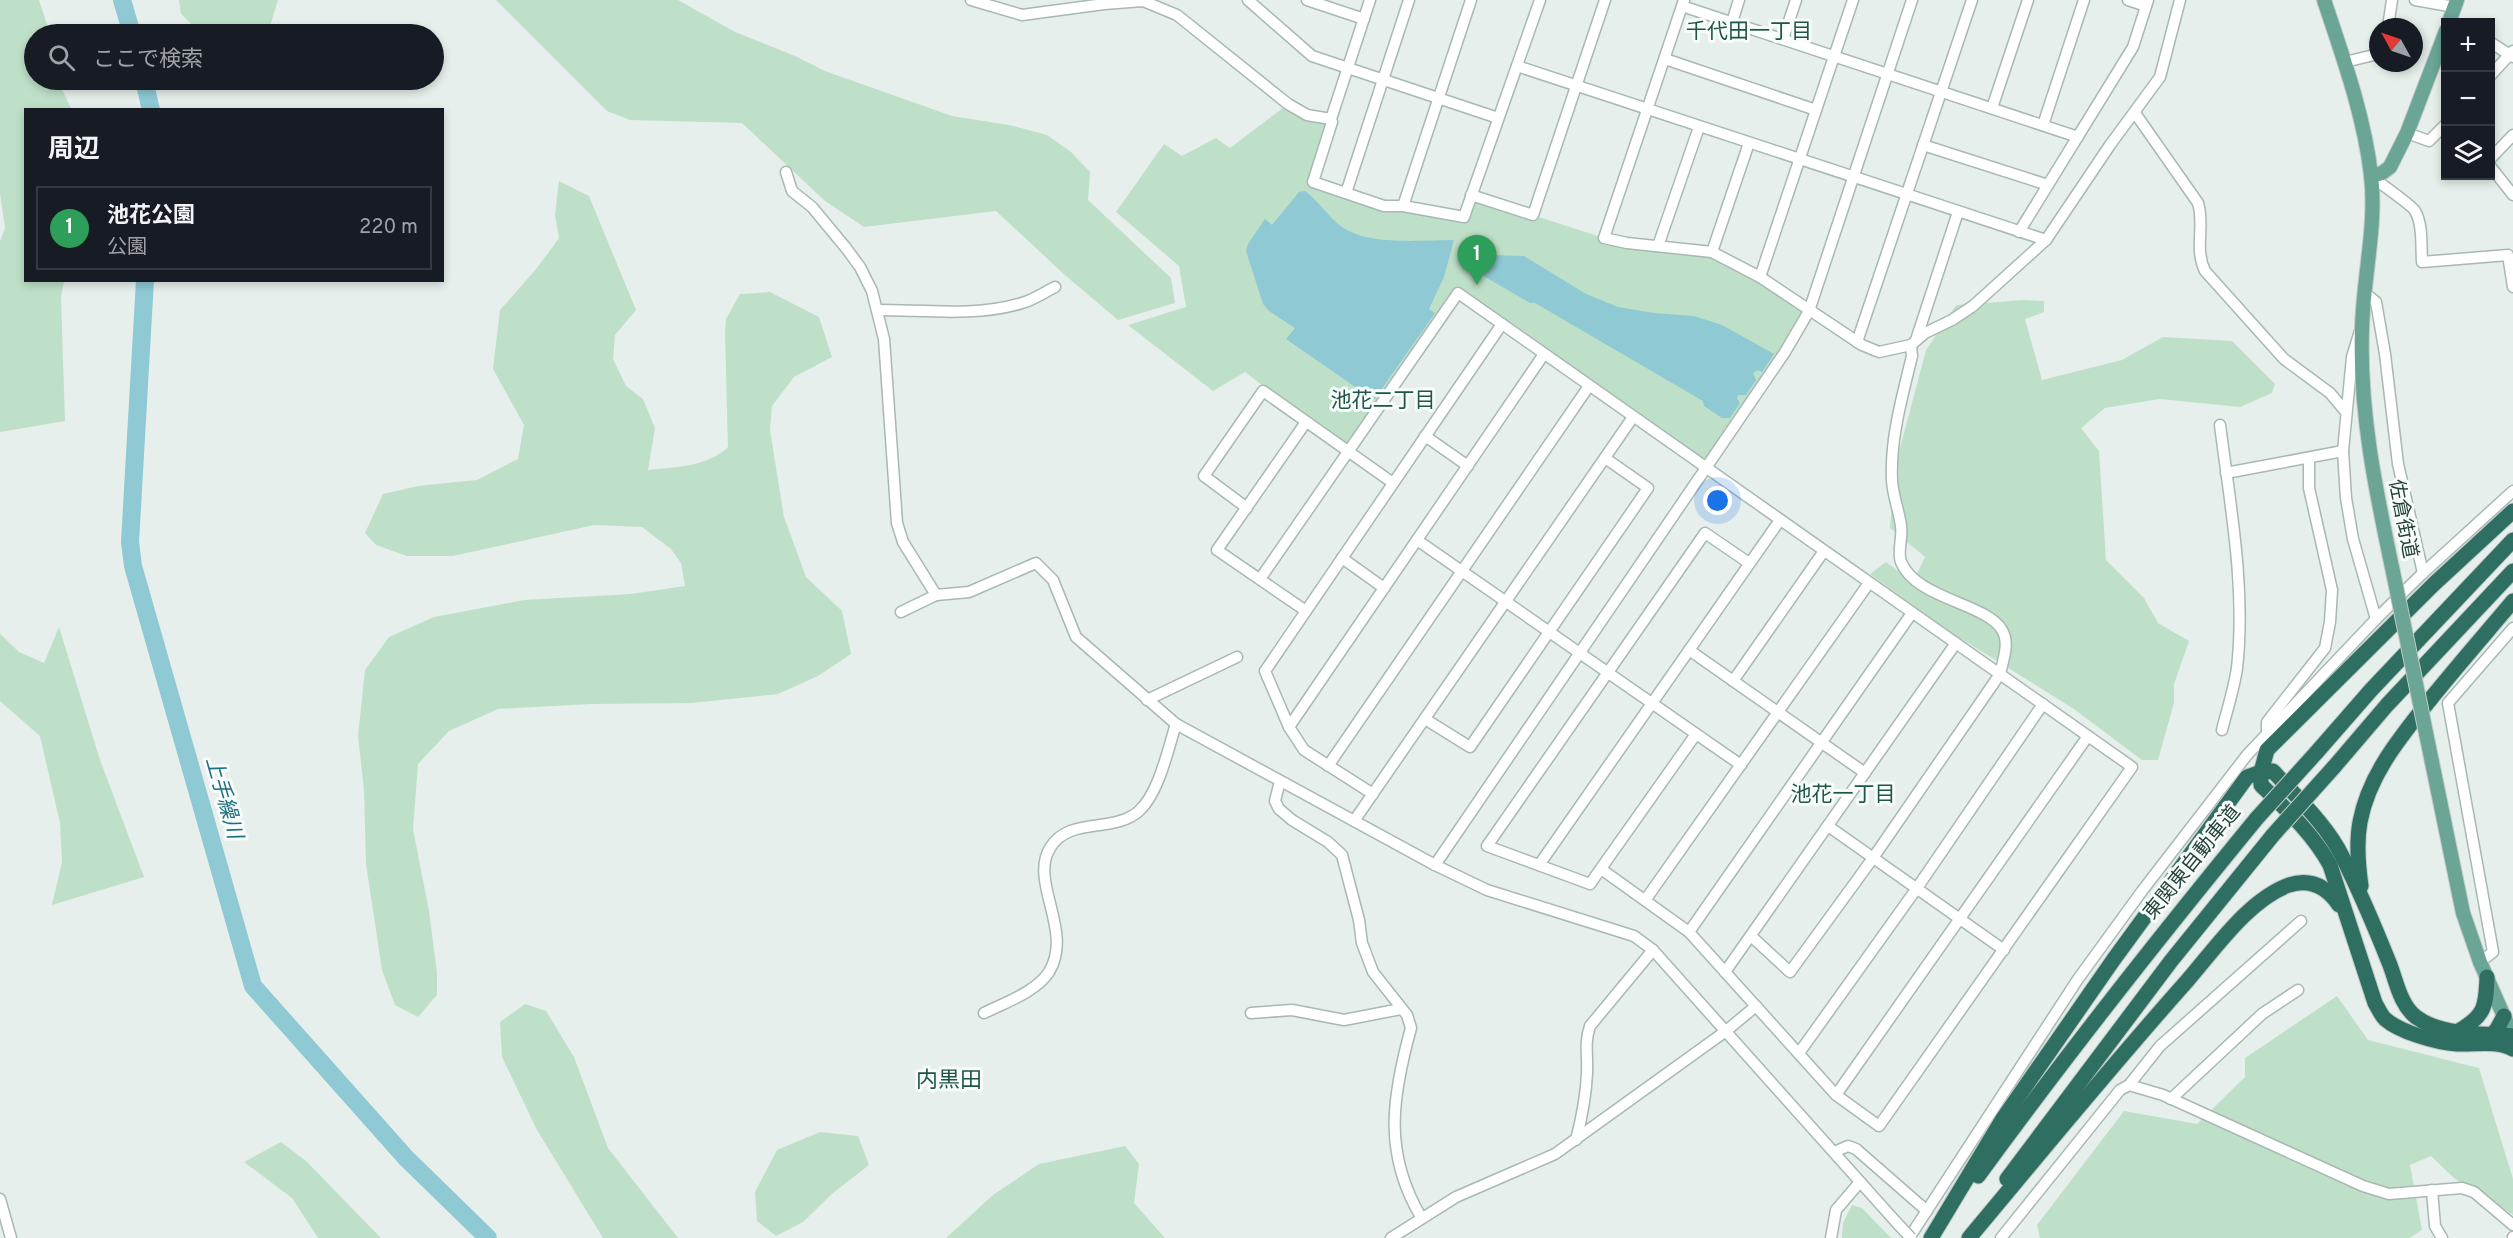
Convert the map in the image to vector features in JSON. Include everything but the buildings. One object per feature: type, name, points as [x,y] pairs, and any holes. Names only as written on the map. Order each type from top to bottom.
[{"type":"highway","points":[[2513,511],[2410,607],[2267,750],[2261,772],[2261,785],[2319,845],[2330,865],[2375,1003],[2386,1019],[2414,1034],[2434,1041],[2455,1044],[2498,1044],[2513,1049]]},
{"type":"highway","name":"東関東自動車道","points":[[1933,1238],[2063,1061],[2152,945],[2257,818],[2371,690],[2513,540]]},
{"type":"highway","points":[[1964,1238],[2164,970],[2273,835],[2387,705],[2513,571]]},
{"type":"highway","points":[[2364,906],[2358,864],[2360,821],[2381,768],[2397,741],[2513,601]]},
{"type":"highway","points":[[1933,1238],[2002,1120],[2052,1047],[2247,777],[2261,772],[2273,771],[2328,833],[2341,854],[2404,1003],[2414,1016],[2427,1024],[2457,1032],[2513,1036]]},
{"type":"highway","points":[[1969,1238],[2156,1015],[2236,924],[2262,900],[2290,885],[2310,882],[2330,891],[2347,917]]},
{"type":"highway","points":[[2457,1032],[2472,1024],[2481,1015],[2486,1002],[2487,977]]},
{"type":"highway","points":[[2479,1044],[2493,1034],[2504,1016]]},
{"type":"main road","name":"佐倉街道","points":[[2324,0],[2361,120],[2371,176],[2372,214],[2362,328],[2365,413],[2374,479],[2463,913],[2480,962],[2513,1036]]},
{"type":"main road","points":[[2371,176],[2382,173],[2390,167],[2407,133],[2441,42]]},
{"type":"street","points":[[971,0],[1022,15],[1143,1],[1177,15],[1288,104],[1308,115],[1330,119]]},
{"type":"street","points":[[1248,0],[1312,56],[1498,118]]},
{"type":"street","points":[[1308,0],[1364,19]]},
{"type":"street","points":[[1370,0],[1330,119],[1332,122],[1313,182],[1384,206],[1403,206],[1464,217],[1540,0]]},
{"type":"street","points":[[1346,193],[1409,0]]},
{"type":"street","points":[[1403,206],[1472,0]]},
{"type":"street","points":[[1471,195],[1533,215],[1605,0]]},
{"type":"street","points":[[1732,22],[1739,0]]},
{"type":"street","points":[[1783,39],[1796,0]]},
{"type":"street","points":[[1760,277],[1853,0]]},
{"type":"street","points":[[1435,865],[1785,352],[1809,311],[1912,0]]},
{"type":"street","points":[[1857,342],[1971,0]]},
{"type":"street","points":[[1992,108],[2028,0]]},
{"type":"street","points":[[2043,125],[2084,0]]},
{"type":"street","points":[[2019,232],[2133,46],[2147,3],[2128,0]]},
{"type":"street","points":[[2078,136],[1732,22],[1683,3],[1604,238],[1712,252],[1760,277],[1857,342],[1879,352],[1913,343],[1973,306],[2046,240],[2110,145],[2160,77],[2180,0]]},
{"type":"street","points":[[2389,18],[2392,0]]},
{"type":"street","points":[[2415,0],[2454,14]]},
{"type":"street","points":[[2494,72],[2512,55],[2495,45]]},
{"type":"street","points":[[2345,62],[2369,56]]},
{"type":"street","points":[[1665,59],[1816,110]]},
{"type":"street","points":[[1517,66],[2046,240]]},
{"type":"street","points":[[2135,113],[2198,203],[2202,216],[2199,228],[2201,262],[2205,271],[2284,359],[2330,393],[2346,412]]},
{"type":"street","points":[[2407,133],[2429,141],[2443,126]]},
{"type":"street","points":[[1658,246],[1699,127]]},
{"type":"street","points":[[2495,154],[2513,135]]},
{"type":"street","points":[[1712,252],[1749,143]]},
{"type":"street","points":[[1923,145],[2048,185]]},
{"type":"street","points":[[786,172],[792,190],[812,207],[860,267],[872,291],[884,339],[897,523],[903,542],[936,595]]},
{"type":"street","points":[[2495,172],[2513,195]]},
{"type":"street","points":[[2371,176],[2386,190],[2414,208],[2422,262],[2508,255],[2513,287]]},
{"type":"street","points":[[1751,936],[1790,972],[1873,858],[2000,674],[2006,650],[2002,630],[1986,616],[1931,591],[1914,578],[1901,561],[1902,528],[1892,484],[1895,425],[1912,356],[1913,343],[1958,212]]},
{"type":"street","points":[[877,310],[961,311],[1000,308],[1023,303],[1055,287]]},
{"type":"street","points":[[2364,292],[2376,302],[2385,354],[2398,464],[2423,573]]},
{"type":"street","points":[[1260,579],[1350,453],[1458,293],[2132,767],[1879,1126],[1836,1095],[1689,932],[1646,899],[1601,869]]},
{"type":"street","points":[[1373,794],[1304,750],[1289,727],[1264,671],[1502,324]]},
{"type":"street","points":[[2362,328],[2355,340],[2352,357],[2343,451],[2346,498],[2354,538],[2376,619]]},
{"type":"street","points":[[1289,727],[1544,354]]},
{"type":"street","points":[[1328,766],[1589,386]]},
{"type":"street","points":[[1247,508],[1204,476],[1263,391],[1393,483]]},
{"type":"street","points":[[1354,821],[1634,417]]},
{"type":"street","points":[[1306,422],[1217,550],[1306,611]]},
{"type":"street","points":[[2220,425],[2239,594],[2236,670],[2222,730]]},
{"type":"street","points":[[1425,436],[1468,466]]},
{"type":"street","points":[[2226,473],[2343,451]]},
{"type":"street","points":[[1425,719],[1470,747],[1550,633],[1648,488],[1605,458]]},
{"type":"street","points":[[2267,735],[2267,722],[2325,648],[2330,622],[2332,590],[2308,488],[2309,458]]},
{"type":"street","points":[[901,612],[936,595],[969,592],[1036,562],[1053,580],[1076,637],[1176,724],[1435,865],[1487,890],[1634,936],[1653,950],[1910,1238],[2078,979],[2247,755],[2376,619],[2513,491]]},
{"type":"street","points":[[1539,865],[1780,520]]},
{"type":"street","points":[[1696,734],[1590,884],[1487,846],[1705,533],[1749,563]]},
{"type":"street","points":[[1417,540],[1741,765]]},
{"type":"street","points":[[1733,681],[1824,551]]},
{"type":"street","points":[[1342,558],[1384,588]]},
{"type":"street","points":[[1646,899],[1869,582]]},
{"type":"street","points":[[1689,932],[1912,613]]},
{"type":"street","points":[[2480,962],[2493,952],[2448,703],[2513,628]]},
{"type":"street","points":[[1725,972],[1956,644]]},
{"type":"street","points":[[1689,650],[1865,773]]},
{"type":"street","points":[[1147,700],[1238,657]]},
{"type":"street","points":[[1799,1053],[1917,888],[2043,704]]},
{"type":"street","points":[[984,1013],[1036,984],[1049,972],[1056,937],[1055,916],[1044,879],[1043,864],[1049,849],[1058,837],[1072,829],[1097,827],[1124,820],[1139,811],[1150,798],[1157,783],[1176,724]]},
{"type":"street","points":[[1836,1095],[2088,736]]},
{"type":"street","points":[[1280,781],[1275,801],[1279,809],[1292,820],[1328,842],[1342,855],[1365,953],[1373,972],[1407,1015],[1411,1028],[1394,1107],[1398,1163],[1408,1194],[1421,1217]]},
{"type":"street","points":[[1828,826],[2004,950]]},
{"type":"street","points":[[2001,1238],[2120,1089],[2129,1085],[2160,1046],[2301,921]]},
{"type":"street","points":[[1576,1140],[1586,1101],[1588,1068],[1585,1040],[1590,1026],[1609,1000],[1653,950]]},
{"type":"street","points":[[2171,1099],[2262,1014],[2298,990]]},
{"type":"street","points":[[1391,1238],[1407,1234],[1421,1217],[1456,1197],[1555,1154],[1726,1031],[1756,1006]]},
{"type":"street","points":[[1251,1013],[1292,1010],[1344,1020],[1401,1009]]},
{"type":"street","points":[[2129,1085],[2152,1090],[2363,1186],[2389,1194],[2462,1188],[2474,1192],[2513,1225]]},
{"type":"street","points":[[1834,1152],[1848,1146],[1856,1149],[1927,1211]]},
{"type":"street","points":[[1831,1238],[1836,1210],[1860,1182]]},
{"type":"street","points":[[2432,1190],[2435,1226],[2442,1238]]},
{"type":"street","points":[[0,1198],[11,1238]]},
{"type":"green space","points":[[0,0],[39,0],[47,24],[24,24],[24,90],[62,90],[71,108],[24,108],[24,282],[64,282],[61,298],[65,421],[0,432],[0,241],[5,228],[0,193]]},
{"type":"green space","points":[[179,0],[278,0],[271,24],[192,24],[181,14]]},
{"type":"green space","points":[[496,0],[678,0],[735,32],[795,56],[825,71],[952,116],[1009,125],[1047,135],[1071,152],[1090,172],[1088,200],[1171,278],[1175,303],[1118,320],[1066,276],[996,211],[864,227],[825,201],[742,123],[630,120],[607,111]]},
{"type":"green space","points":[[1288,104],[1332,122],[1315,176],[1346,193],[1463,217],[1471,195],[1604,238],[1712,252],[1809,311],[1706,468],[1458,294],[1350,453],[1245,372],[1213,391],[1128,325],[1186,307],[1179,266],[1116,212],[1164,144],[1182,156],[1216,138],[1230,148]]},
{"type":"green space","points":[[559,181],[589,196],[636,310],[615,335],[613,359],[626,386],[643,399],[655,428],[648,470],[701,462],[720,454],[728,447],[726,319],[740,294],[770,292],[819,317],[832,357],[794,377],[772,406],[770,430],[784,517],[806,577],[842,611],[851,654],[818,676],[778,694],[692,703],[590,704],[498,709],[449,731],[418,764],[413,829],[429,911],[437,973],[437,995],[418,1017],[395,1005],[382,970],[366,864],[364,790],[358,736],[365,670],[389,637],[434,617],[524,600],[631,594],[685,586],[681,563],[671,549],[642,527],[594,525],[453,556],[407,556],[376,545],[365,533],[383,494],[418,486],[477,480],[518,459],[524,425],[493,369],[500,310],[537,268],[559,238],[555,215]]},
{"type":"green space","points":[[2024,300],[2044,301],[2044,312],[2025,319],[2042,380],[2122,360],[2163,337],[2232,341],[2275,384],[2272,393],[2240,407],[2160,399],[2105,408],[2081,428],[2099,451],[2106,560],[2144,598],[2158,623],[2189,641],[2174,684],[2174,703],[2158,760],[2142,760],[2074,709],[1952,633],[1870,574],[1886,562],[1913,582],[1925,557],[1890,528],[1895,467],[1926,350],[1956,305]]},
{"type":"green space","points":[[59,627],[100,760],[144,877],[52,905],[62,862],[60,823],[40,736],[0,701],[0,634],[19,652],[44,663]]},
{"type":"green space","points":[[2337,996],[2368,1040],[2479,1068],[2513,1179],[2513,1215],[2454,1178],[2431,1156],[2410,1165],[2422,1230],[2410,1238],[2040,1238],[2037,1225],[2124,1111],[2197,1124],[2245,1077],[2245,1058]]},
{"type":"green space","points":[[525,1004],[546,1011],[574,1057],[608,1148],[678,1238],[603,1238],[537,1130],[502,1057],[500,1022]]},
{"type":"green space","points":[[820,1132],[858,1136],[869,1165],[833,1193],[803,1222],[776,1236],[757,1221],[755,1192],[777,1150]]},
{"type":"green space","points":[[281,1142],[306,1161],[381,1238],[318,1238],[292,1198],[244,1162]]},
{"type":"green space","points":[[1125,1146],[1139,1164],[1134,1203],[1165,1238],[946,1238],[993,1195],[1039,1164]]},
{"type":"green space","points":[[1852,1205],[1862,1208],[1891,1238],[1842,1238],[1843,1223]]},
{"type":"water","points":[[1305,191],[1337,223],[1353,233],[1396,241],[1454,240],[1444,277],[1429,309],[1435,313],[1374,400],[1286,339],[1295,328],[1269,311],[1263,304],[1246,251],[1248,244],[1265,219],[1272,225],[1299,192]]},
{"type":"water","points":[[1485,255],[1524,256],[1586,294],[1618,307],[1694,316],[1722,325],[1774,354],[1762,372],[1758,370],[1753,373],[1756,380],[1746,395],[1738,395],[1737,399],[1740,403],[1730,418],[1722,418],[1704,406],[1703,401],[1535,303],[1530,303],[1480,274]]},
{"type":"waterway","name":"上手繰川","points":[[122,0],[129,24]]},
{"type":"waterway","name":"上手繰川","points":[[146,90],[151,108]]},
{"type":"waterway","name":"上手繰川","points":[[145,282],[130,542],[133,566],[253,986],[406,1158],[488,1238]]},
{"type":"place","name":"池花公園","points":[[1477,285]]},
{"type":"district","name":"千代田一丁目","points":[[1749,32]]},
{"type":"district","name":"池花二丁目","points":[[1383,401]]},
{"type":"district","name":"池花一丁目","points":[[1843,795]]},
{"type":"district","name":"内黒田","points":[[949,1081]]}]
